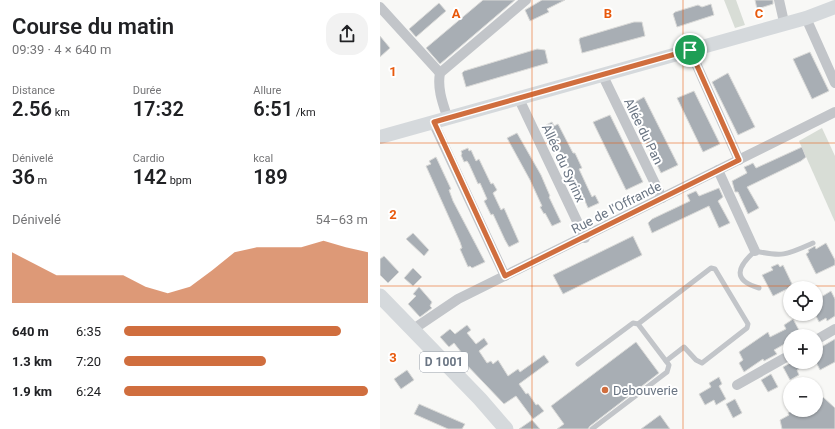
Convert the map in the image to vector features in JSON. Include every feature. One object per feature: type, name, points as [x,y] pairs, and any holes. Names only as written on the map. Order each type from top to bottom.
[{"type":"main road","name":"D 1001","points":[[380,296],[480,398],[506,429]]},
{"type":"main road","name":"D 1001","points":[[380,311],[497,429]]},
{"type":"street","points":[[448,119],[441,99],[438,81],[440,73],[526,0]]},
{"type":"street","points":[[779,0],[784,22]]},
{"type":"street","points":[[380,136],[448,119],[603,76],[784,22],[806,18],[835,6]]},
{"type":"street","points":[[380,7],[440,73]]},
{"type":"street","points":[[806,18],[835,83]]},
{"type":"street","points":[[690,50],[739,160]]},
{"type":"street","name":"Allée du Pan","points":[[603,76],[662,198]]},
{"type":"street","name":"Allée du Syrinx","points":[[519,99],[585,238]]},
{"type":"street","name":"Rue de l'Offrande","points":[[412,330],[458,299],[585,238],[835,112]]},
{"type":"street","points":[[434,122],[505,276]]},
{"type":"street","points":[[718,170],[755,251]]},
{"type":"street","points":[[823,336],[835,329]]},
{"type":"street","points":[[736,385],[783,358]]},
{"type":"lane","points":[[759,288],[749,285],[742,280],[740,271],[743,262],[755,251],[777,255],[789,253],[813,244]]},
{"type":"lane","points":[[578,364],[633,323],[638,324],[711,268],[715,269],[748,324],[746,328],[702,362],[696,360],[684,347],[666,361]]},
{"type":"lane","points":[[592,429],[667,372],[669,368],[666,361],[638,324]]},
{"type":"shaded area","points":[[724,0],[736,0],[745,25],[735,28]]},
{"type":"shaded area","points":[[822,128],[835,156],[835,222],[799,141]]},
{"type":"building","points":[[483,0],[515,0],[440,64],[426,48]]},
{"type":"building","points":[[542,0],[565,0],[547,9],[549,12],[530,21],[525,10]]},
{"type":"building","points":[[755,0],[773,0],[773,4],[757,9]]},
{"type":"building","points":[[439,3],[446,11],[416,37],[409,29]]},
{"type":"building","points":[[711,4],[714,15],[677,27],[673,14],[675,12],[698,5],[702,7]]},
{"type":"building","points":[[634,22],[642,22],[645,36],[582,53],[579,40],[580,38]]},
{"type":"building","points":[[380,36],[390,48],[380,57]]},
{"type":"building","points":[[537,49],[545,50],[548,63],[466,87],[462,73],[464,71]]},
{"type":"building","points":[[810,52],[829,91],[812,99],[793,59]]},
{"type":"building","points":[[728,73],[755,127],[738,135],[712,82]]},
{"type":"building","points":[[694,91],[720,144],[703,152],[677,98]]},
{"type":"building","points":[[644,97],[678,165],[661,173],[628,106]]},
{"type":"building","points":[[610,115],[643,182],[626,190],[593,122]]},
{"type":"building","points":[[552,122],[554,126],[558,124],[573,153],[575,153],[582,168],[579,169],[592,197],[595,195],[599,203],[588,208],[585,201],[582,198],[580,199],[570,178],[572,177],[546,125]]},
{"type":"building","points":[[517,133],[541,175],[550,196],[549,197],[561,222],[552,226],[540,207],[542,206],[530,180],[507,138]]},
{"type":"building","points":[[802,147],[806,157],[801,161],[747,187],[759,208],[748,214],[738,192],[735,192],[732,181],[747,173],[744,167],[753,163],[756,168]]},
{"type":"building","points":[[468,148],[469,151],[471,150],[476,161],[479,159],[491,184],[493,183],[497,190],[493,193],[501,210],[504,208],[519,242],[509,247],[493,214],[491,215],[484,201],[487,199],[480,183],[478,184],[469,164],[467,161],[464,162],[461,155],[461,151]]},
{"type":"building","points":[[436,157],[451,189],[449,190],[453,201],[485,262],[472,268],[470,266],[468,267],[460,249],[462,248],[460,242],[426,166],[431,164],[429,161]]},
{"type":"building","points":[[719,188],[723,197],[718,201],[730,223],[719,228],[709,206],[652,233],[648,223],[652,219],[690,201],[687,195],[696,191],[699,196]]},
{"type":"building","points":[[413,233],[429,250],[424,256],[406,239]]},
{"type":"building","points":[[633,236],[642,255],[563,294],[553,275]]},
{"type":"building","points":[[826,243],[835,260],[835,265],[816,274],[806,254],[809,252],[808,250],[815,246],[816,249]]},
{"type":"building","points":[[384,256],[399,272],[388,283],[380,275],[380,259]]},
{"type":"building","points":[[778,264],[780,267],[783,265],[791,281],[783,281],[783,291],[773,296],[762,275],[773,270],[771,267]]},
{"type":"building","points":[[413,268],[422,277],[413,286],[404,278]]},
{"type":"building","points":[[419,287],[432,302],[430,306],[432,308],[420,317],[408,304],[416,296],[413,294]]},
{"type":"building","points":[[831,291],[835,299],[835,316],[827,321],[826,318],[823,320],[823,296]]},
{"type":"building","points":[[790,321],[794,321],[798,329],[786,329],[784,325]]},
{"type":"building","points":[[467,325],[471,330],[467,333],[476,344],[484,338],[488,344],[479,351],[487,363],[491,361],[493,364],[498,360],[508,376],[518,369],[520,372],[544,355],[549,362],[519,384],[526,394],[528,393],[536,405],[538,404],[544,411],[533,419],[516,396],[504,404],[462,360],[465,357],[454,343],[449,347],[440,337],[450,329],[455,334]]},
{"type":"building","points":[[783,330],[783,345],[774,350],[777,354],[764,361],[763,359],[744,372],[739,363],[743,360],[739,352],[768,332],[770,337]]},
{"type":"building","points":[[835,339],[835,362],[823,368],[823,346]]},
{"type":"building","name":"Debouverie","points":[[636,342],[659,373],[588,429],[557,429],[564,424],[551,406]]},
{"type":"building","points":[[784,369],[799,369],[797,370],[799,375],[795,377],[788,377]]},
{"type":"building","points":[[407,370],[414,380],[401,389],[394,379]]},
{"type":"building","points":[[771,374],[778,387],[768,392],[761,380]]},
{"type":"building","points":[[719,377],[722,384],[719,386],[726,399],[716,405],[714,400],[705,405],[699,394],[711,387],[709,383]]},
{"type":"building","points":[[823,397],[835,408],[835,429],[782,429],[780,420],[785,417],[823,417]]},
{"type":"building","points":[[735,399],[742,413],[733,418],[726,404]]},
{"type":"building","points":[[419,404],[465,424],[462,429],[448,429],[414,414]]},
{"type":"building","points":[[660,415],[670,429],[641,429]]},
{"type":"building","points":[[532,420],[540,429],[519,429]]},
{"type":"place","name":"Debouverie","points":[[605,390]]},
{"type":"route","points":[[690,50],[739,160],[649,204],[585,238],[505,276],[502,266],[434,122],[616,72],[678,52],[690,50]]}]
